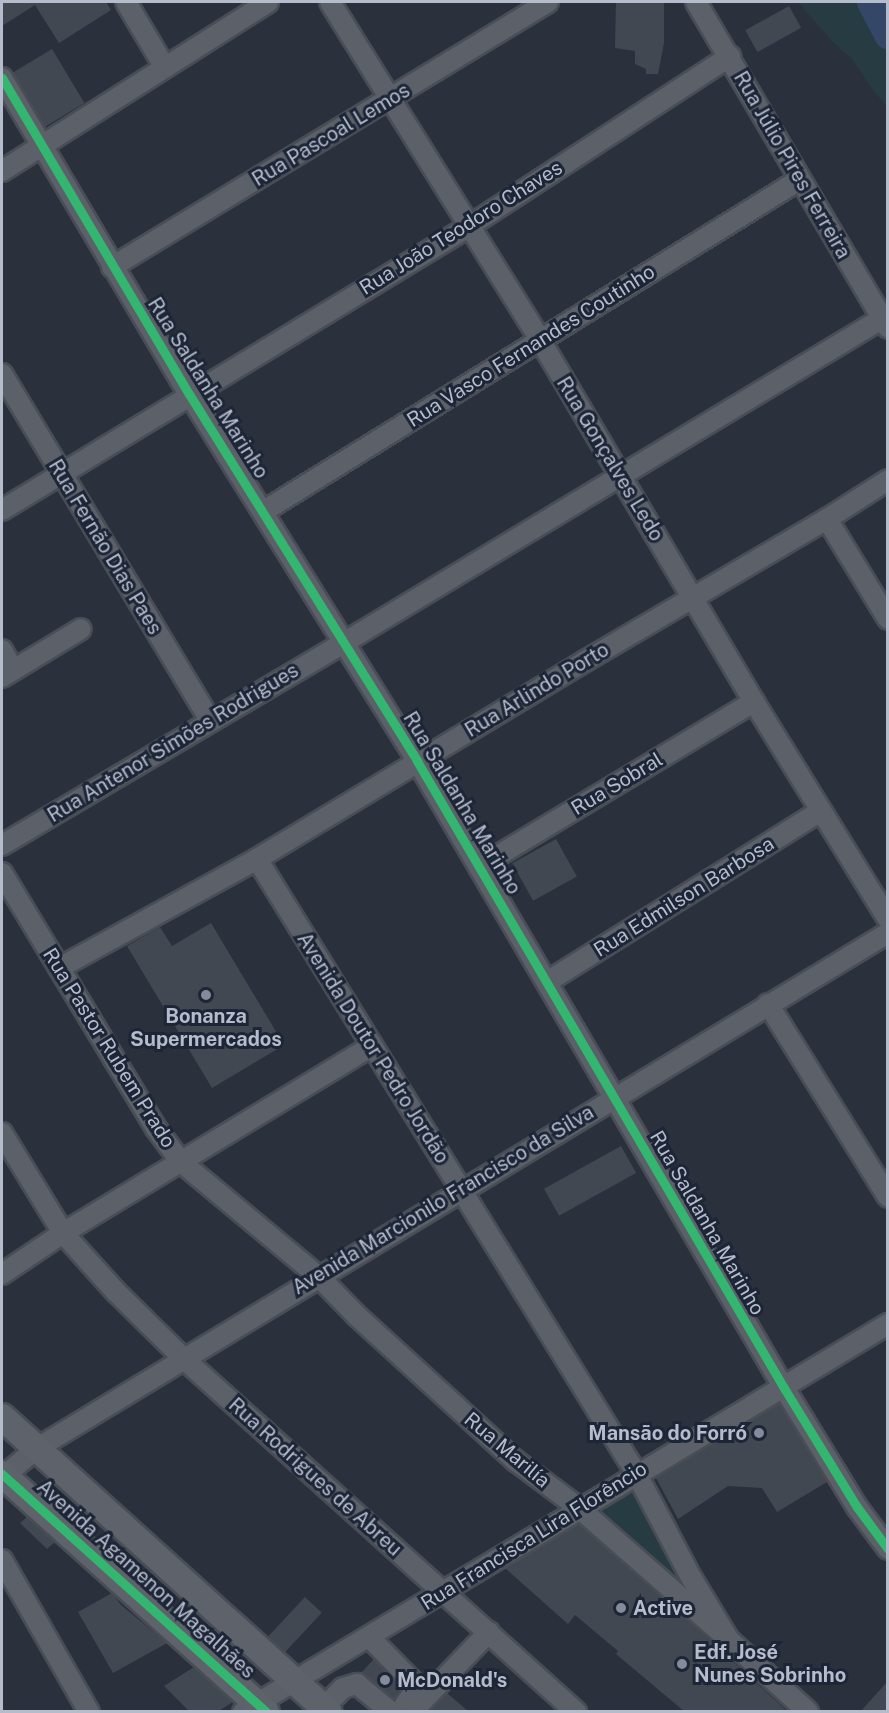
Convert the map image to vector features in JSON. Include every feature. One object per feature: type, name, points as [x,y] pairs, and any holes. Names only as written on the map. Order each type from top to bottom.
[{"type":"main road","name":"Avenida Agamenon Magalhães","points":[[2,1418],[327,1709]]},
{"type":"main road","name":"Avenida Agamenon Magalhães","points":[[3,1475],[255,1709]]},
{"type":"street","points":[[126,2],[164,66]]},
{"type":"street","points":[[2,171],[268,2]]},
{"type":"street","name":"Rua Gonçalves Ledo","points":[[330,2],[540,340],[754,702],[888,919]]},
{"type":"street","name":"Rua Pascoal Lemos","points":[[112,267],[548,2]]},
{"type":"street","name":"Rua Júlio Pires Ferreira","points":[[696,2],[730,56],[799,180],[886,320]]},
{"type":"street","name":"Rua João Teodoro Chaves","points":[[2,510],[468,226],[730,56]]},
{"type":"street","name":"Rua Saldanha Marinho","points":[[2,78],[189,394],[264,511],[417,762],[784,1388],[857,1507],[888,1549]]},
{"type":"street","name":"Rua Vasco Fernandes Coutinho","points":[[264,511],[799,180]]},
{"type":"street","name":"Rua Antenor Simões Rodrigues","points":[[2,844],[345,642],[619,476],[886,320]]},
{"type":"street","name":"Rua Fernão Dias Paes","points":[[2,374],[210,720]]},
{"type":"street","name":"Rua Arlindo Porto","points":[[59,968],[257,859],[827,519],[888,480]]},
{"type":"street","points":[[827,519],[888,619]]},
{"type":"street","points":[[2,650],[7,673],[81,629]]},
{"type":"street","name":"Rua Sobral","points":[[479,867],[754,702]]},
{"type":"street","name":"Rua Edmilson Barbosa","points":[[547,982],[821,812]]},
{"type":"street","name":"Avenida Doutor Pedro Jordão","points":[[257,859],[636,1473],[729,1640],[808,1712]]},
{"type":"street","name":"Rua Pastor Rubem Prado","points":[[2,873],[155,1127],[182,1162],[318,1276]]},
{"type":"street","name":"Avenida Marcionilo Francisco da Silva","points":[[3,1475],[36,1449],[318,1276],[888,933]]},
{"type":"street","points":[[768,1004],[888,1197]]},
{"type":"street","points":[[2,1274],[63,1233],[372,1046]]},
{"type":"street","name":"Rua Rodrigues de Abreu","points":[[2,1133],[63,1233],[116,1292],[184,1359],[576,1712]]},
{"type":"street","name":"Rua Marilía","points":[[318,1276],[371,1330],[508,1455],[579,1508],[729,1640]]},
{"type":"street","name":"Rua Francisca Lira Florêncio","points":[[255,1709],[295,1679],[445,1592],[636,1473],[784,1388],[888,1324]]},
{"type":"street","points":[[2,1560],[89,1712]]},
{"type":"street","points":[[412,1712],[489,1632]]},
{"type":"street","points":[[369,1637],[414,1682],[413,1693],[400,1712]]},
{"type":"street","points":[[327,1709],[343,1688],[357,1684],[391,1712]]},
{"type":"green space","points":[[798,2],[887,2],[887,106],[853,60],[833,42]]},
{"type":"green space","points":[[635,1476],[705,1610],[582,1508]]},
{"type":"building","points":[[2,2],[106,2],[111,10],[59,43],[35,5],[2,26]]},
{"type":"building","points":[[616,2],[664,2],[664,43],[658,74],[646,74],[646,69],[635,64],[635,51],[615,48]]},
{"type":"building","points":[[789,6],[801,28],[757,52],[745,30]]},
{"type":"building","points":[[52,49],[84,103],[45,127],[13,73]]},
{"type":"building","points":[[556,839],[577,877],[533,901],[512,863]]},
{"type":"building","name":"Bonanza Supermercados","points":[[211,923],[284,1045],[212,1088],[127,946],[160,927],[172,946]]},
{"type":"building","points":[[621,1146],[636,1173],[559,1216],[544,1189]]},
{"type":"building","name":"Mansão do Forró","points":[[779,1403],[827,1482],[777,1512],[762,1488],[728,1486],[678,1519],[656,1478]]},
{"type":"building","points":[[27,1517],[55,1542],[47,1549],[20,1523]]},
{"type":"building","points":[[579,1524],[788,1712],[685,1712],[616,1654],[618,1651],[575,1615],[568,1624],[505,1568]]},
{"type":"building","points":[[112,1593],[121,1605],[167,1643],[113,1673],[78,1612]]},
{"type":"building","points":[[305,1597],[322,1613],[285,1652],[268,1636]]},
{"type":"building","name":"McDonald's","points":[[374,1659],[401,1687],[394,1699],[361,1673]]},
{"type":"building","points":[[194,1667],[233,1702],[217,1712],[190,1712],[164,1686]]},
{"type":"building","points":[[888,1681],[888,1712],[860,1712]]},
{"type":"building","points":[[447,1693],[469,1712],[429,1712]]},
{"type":"waterway","points":[[870,2],[888,36]]},
{"type":"cycle path","points":[[2,78],[189,394],[417,761],[784,1388],[857,1507],[888,1549]]},
{"type":"cycle path","points":[[2,1474],[266,1712]]},
{"type":"place","name":"Bonanza Supermercados","points":[[206,995]]},
{"type":"place","name":"Mansão do Forró","points":[[759,1433]]},
{"type":"place","name":"Active","points":[[621,1608]]},
{"type":"place","name":"Edf. José Nunes Sobrinho","points":[[682,1664]]},
{"type":"place","name":"McDonald's","points":[[385,1680]]}]
